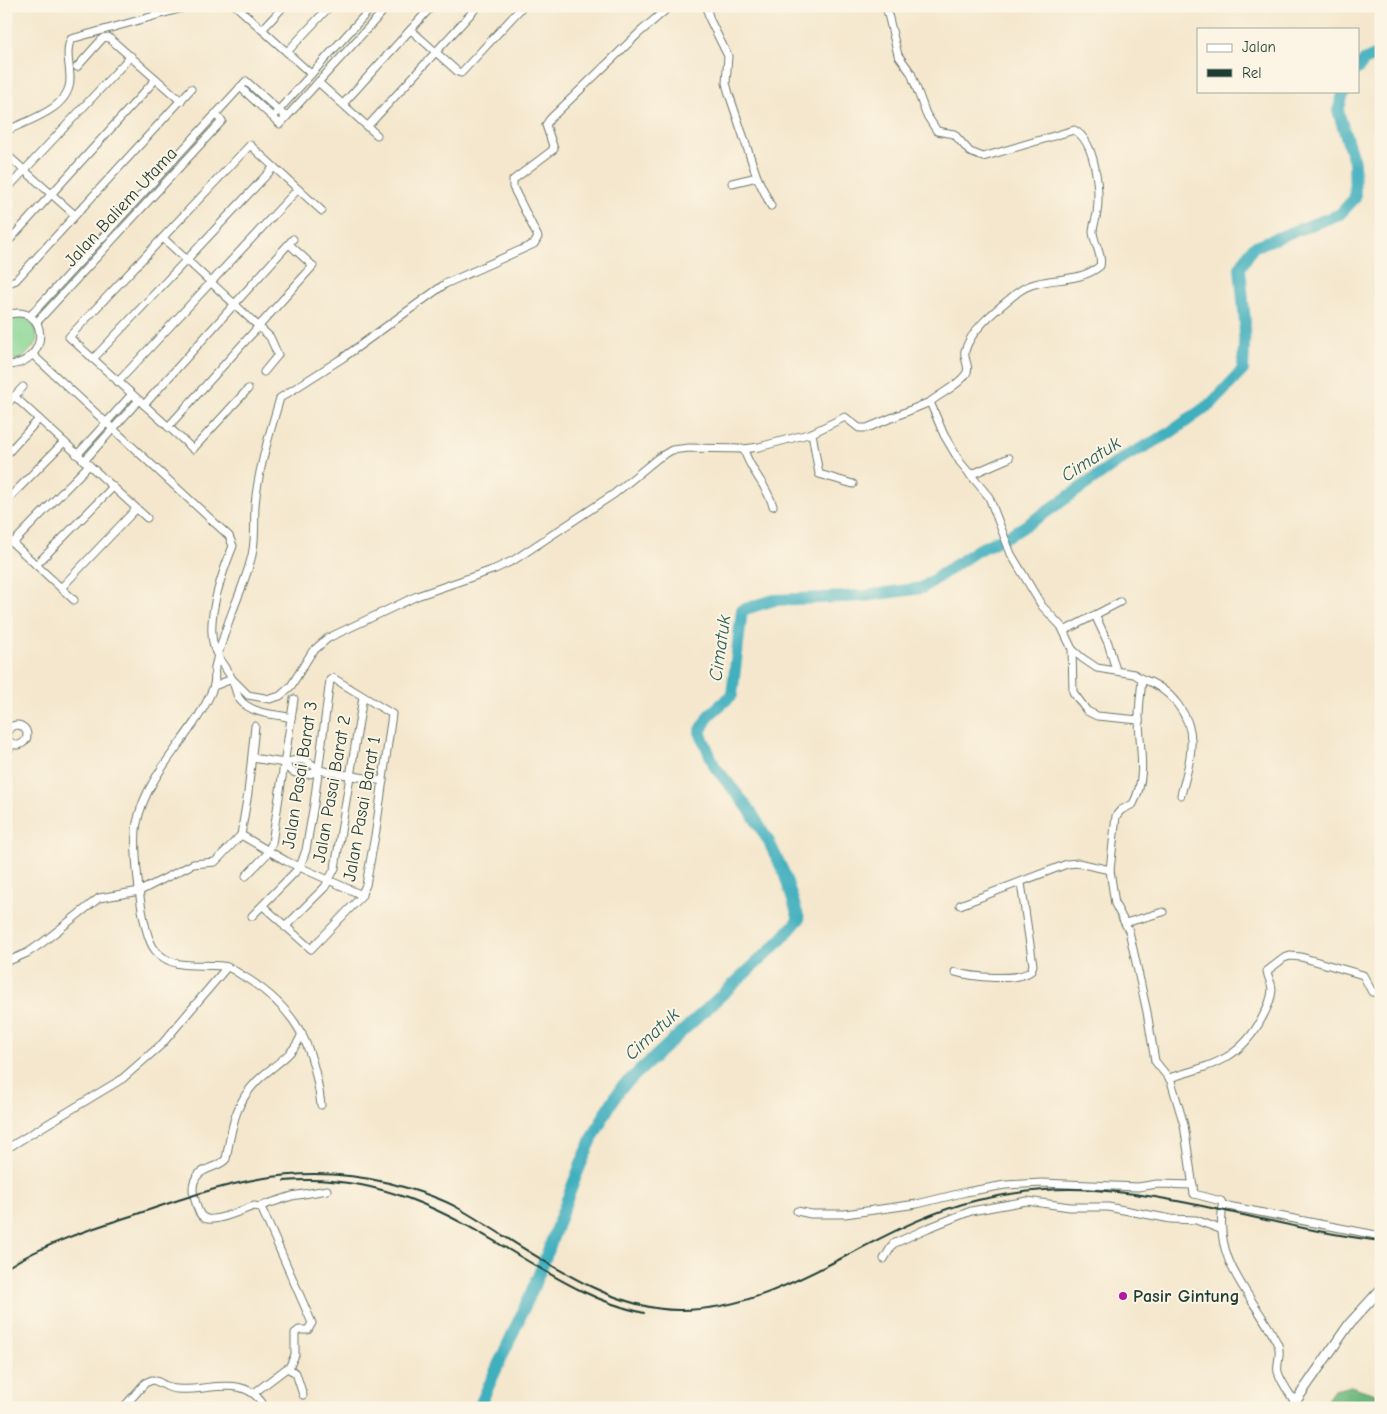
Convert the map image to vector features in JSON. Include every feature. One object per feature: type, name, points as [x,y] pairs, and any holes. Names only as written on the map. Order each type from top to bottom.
[{"type":"main road","points":[[1293,1405],[1350,1323],[1381,1289]]},
{"type":"street","points":[[6,131],[42,114],[62,100],[69,85],[68,52],[71,39],[190,6]]},
{"type":"street","points":[[262,30],[284,6]]},
{"type":"street","points":[[287,52],[330,6]]},
{"type":"street","points":[[272,116],[373,6]]},
{"type":"street","points":[[240,87],[280,124],[388,6]]},
{"type":"street","points":[[343,104],[432,6]]},
{"type":"street","points":[[367,127],[478,6]]},
{"type":"street","points":[[411,30],[436,53],[461,72],[523,6]]},
{"type":"street","points":[[320,1105],[315,1067],[302,1033],[288,1013],[265,992],[227,967],[182,965],[158,954],[148,935],[140,891],[136,831],[140,810],[157,778],[214,686],[218,657],[230,613],[248,570],[255,538],[255,506],[258,485],[280,398],[344,357],[445,284],[534,244],[538,237],[514,187],[513,180],[554,149],[546,125],[550,119],[639,32],[670,6]]},
{"type":"street","points":[[706,6],[710,20],[728,56],[726,83],[757,177],[770,206]]},
{"type":"street","points":[[33,355],[233,541],[233,546],[222,572],[211,624],[214,647],[232,679],[248,695],[265,699],[277,698],[291,686],[312,652],[328,638],[417,596],[495,569],[514,560],[614,494],[665,454],[689,448],[744,449],[812,433],[845,417],[859,428],[867,428],[930,402],[965,375],[968,368],[965,353],[971,340],[987,320],[1016,294],[1030,284],[1089,274],[1100,266],[1100,256],[1093,234],[1098,191],[1095,168],[1088,145],[1080,134],[1074,130],[983,157],[970,152],[954,134],[937,131],[926,114],[911,73],[898,55],[886,6]]},
{"type":"street","points":[[239,7],[311,74]]},
{"type":"street","points":[[77,67],[103,38],[108,37],[181,101]]},
{"type":"street","points":[[6,190],[131,56]]},
{"type":"street","points":[[6,244],[156,79]]},
{"type":"street","name":"Jalan Baliem Utama","points":[[30,316],[246,81],[278,110]]},
{"type":"street","points":[[318,82],[377,136]]},
{"type":"street","points":[[9,281],[16,280],[191,90]]},
{"type":"street","points":[[278,110],[286,117]]},
{"type":"street","name":"Jalan Baliem Utama","points":[[36,322],[222,121],[215,114]]},
{"type":"street","points":[[248,389],[193,449],[69,337],[250,145],[322,212]]},
{"type":"street","points":[[6,154],[75,215]]},
{"type":"street","points":[[93,359],[274,167]]},
{"type":"street","points":[[732,183],[757,177]]},
{"type":"street","points":[[118,382],[298,189]]},
{"type":"street","points":[[163,238],[270,337],[278,355],[264,372]]},
{"type":"street","points":[[13,543],[86,463],[114,429],[142,403],[291,241],[313,266],[168,427]]},
{"type":"street","points":[[6,315],[22,312],[30,316],[36,322],[40,341],[39,348],[33,355],[15,365],[6,365]]},
{"type":"street","points":[[6,405],[23,387]]},
{"type":"street","points":[[77,455],[132,394]]},
{"type":"street","points":[[14,396],[147,518]]},
{"type":"street","points":[[930,402],[944,435],[970,475],[986,490],[1011,554],[1042,606],[1064,632],[1072,648],[1094,666],[1134,674],[1158,685],[1169,694],[1180,708],[1189,728],[1192,746],[1181,794]]},
{"type":"street","points":[[6,455],[39,419]]},
{"type":"street","points":[[812,433],[819,474],[853,484]]},
{"type":"street","points":[[6,501],[64,442]]},
{"type":"street","points":[[744,449],[748,462],[764,482],[773,506]]},
{"type":"street","points":[[970,475],[1009,458]]},
{"type":"street","points":[[36,565],[113,487]]},
{"type":"street","points":[[61,588],[136,509]]},
{"type":"street","points":[[6,537],[74,600]]},
{"type":"street","points":[[1064,632],[1120,602]]},
{"type":"street","points":[[1095,615],[1108,643],[1116,670]]},
{"type":"street","points":[[1072,648],[1073,692],[1087,711],[1097,716],[1139,720]]},
{"type":"street","points":[[214,686],[232,679]]},
{"type":"street","points":[[232,679],[236,695],[246,706],[260,712],[291,718]]},
{"type":"street","name":"Jalan Pasai Barat 3","points":[[252,916],[300,867],[306,850],[331,679],[363,697]]},
{"type":"street","points":[[1142,679],[1139,720],[1142,750],[1141,777],[1133,804],[1121,810],[1116,816],[1110,870],[1116,909],[1129,931],[1155,1060],[1169,1078],[1184,1125],[1194,1194],[1221,1201],[1224,1205],[1381,1236]]},
{"type":"street","name":"Jalan Pasai Barat 1","points":[[285,927],[311,949],[362,895],[371,860],[392,714],[363,697]]},
{"type":"street","name":"Jalan Pasai Barat 2","points":[[285,927],[330,880],[339,848],[363,697]]},
{"type":"street","points":[[246,876],[268,851],[272,843],[294,699]]},
{"type":"street","points":[[6,962],[28,953],[42,944],[99,898],[140,891],[193,864],[215,862],[241,835],[255,726]]},
{"type":"street","points":[[6,756],[12,743]]},
{"type":"street","points":[[252,758],[285,763],[305,760],[311,762],[318,770],[383,781]]},
{"type":"street","points":[[285,763],[287,769],[298,774],[311,774],[318,770]]},
{"type":"street","points":[[241,835],[300,867],[362,895]]},
{"type":"street","points":[[960,905],[1072,863],[1110,870]]},
{"type":"street","points":[[956,972],[980,977],[1019,976],[1031,971],[1033,966],[1020,883]]},
{"type":"street","points":[[263,906],[285,927]]},
{"type":"street","points":[[1125,923],[1163,912]]},
{"type":"street","points":[[1169,1078],[1223,1060],[1237,1050],[1256,1031],[1269,1008],[1272,988],[1267,971],[1284,958],[1301,957],[1363,975],[1372,992],[1381,993]]},
{"type":"street","points":[[6,1149],[122,1079],[162,1044],[227,967]]},
{"type":"street","points":[[302,1033],[298,1044],[292,1051],[257,1081],[243,1098],[235,1112],[226,1159],[221,1165],[200,1173],[194,1182],[192,1190],[201,1216],[206,1219],[214,1219],[292,1196],[327,1190]]},
{"type":"street","points":[[797,1212],[844,1214],[916,1204],[966,1192],[1042,1183],[1138,1186],[1162,1184],[1193,1185]]},
{"type":"street","points":[[884,1259],[893,1244],[928,1228],[972,1211],[1027,1201],[1070,1207],[1108,1207],[1171,1219],[1196,1220],[1220,1229]]},
{"type":"street","points":[[1224,1205],[1220,1229],[1224,1246],[1237,1279],[1279,1348],[1278,1369],[1293,1405]]},
{"type":"street","points":[[254,1393],[284,1369],[289,1368],[295,1355],[295,1333],[299,1330],[308,1330],[312,1323],[260,1206]]},
{"type":"street","points":[[289,1368],[296,1373],[302,1395]]},
{"type":"street","points":[[127,1406],[145,1383],[152,1380],[172,1389],[228,1386],[242,1388],[254,1393],[265,1408]]},
{"type":"green space","points":[[24,317],[36,328],[37,342],[22,359],[8,360],[6,321],[9,318]]},
{"type":"green space","points":[[1351,1386],[1381,1396],[1381,1408],[1372,1404],[1355,1402],[1341,1408],[1321,1408],[1334,1390]]},
{"type":"waterway","name":"Cimatuk","points":[[1360,66],[1364,61],[1381,53]]},
{"type":"waterway","name":"Cimatuk","points":[[479,1408],[534,1287],[576,1176],[596,1130],[621,1088],[777,944],[799,919],[784,873],[768,840],[749,809],[715,767],[700,732],[709,715],[732,695],[742,610],[774,600],[864,596],[922,588],[976,551],[1017,531],[1125,457],[1168,434],[1212,403],[1243,370],[1245,322],[1240,268],[1253,247],[1340,214],[1355,198],[1354,162],[1338,111],[1344,92]]},
{"type":"railway","points":[[6,1268],[68,1237],[198,1194],[260,1179],[290,1175],[322,1174],[354,1176],[389,1183],[433,1196],[458,1208],[564,1273],[593,1288],[622,1300],[651,1307],[680,1310],[720,1306],[758,1296],[794,1282],[903,1227],[940,1212],[978,1200],[1036,1191],[1080,1189],[1130,1193],[1345,1236],[1381,1241]]},
{"type":"railway","points":[[284,1181],[318,1180],[350,1183],[380,1189],[409,1199],[465,1225],[580,1290],[627,1309],[644,1313]]},
{"type":"place","name":"Pasir Gintung","points":[[1123,1296]]}]
